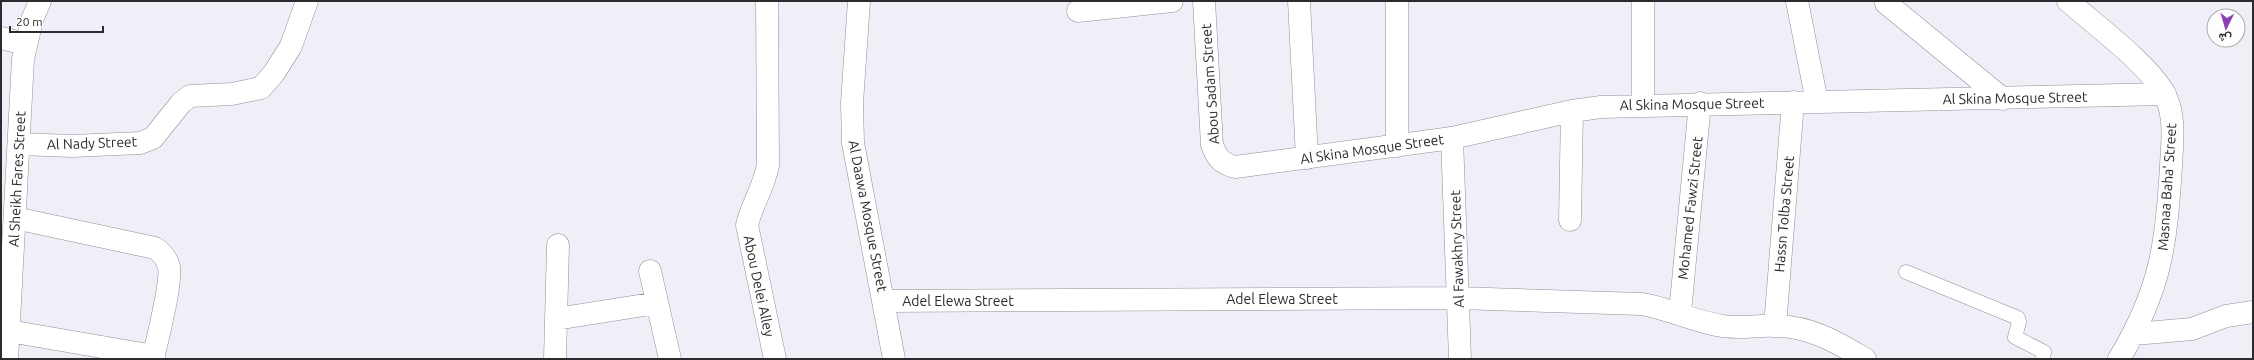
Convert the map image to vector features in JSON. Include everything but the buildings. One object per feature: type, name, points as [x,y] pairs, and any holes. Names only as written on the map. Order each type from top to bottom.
[{"type":"street","name":"Al Sheikh Fares Street","points":[[6,346],[7,250],[15,218],[9,194],[19,144],[21,80],[25,44],[40,1]]},
{"type":"street","name":"Al Nady Street","points":[[19,144],[72,146],[140,143],[153,138],[181,103],[190,96],[232,94],[261,88],[274,74],[291,46],[307,1]]},
{"type":"street","name":"Abou Delei Alley","points":[[767,1],[768,165],[762,189],[750,213],[747,225],[749,244],[775,359]]},
{"type":"street","name":"Al Daawa Mosque Street","points":[[859,1],[852,103],[853,143],[894,359]]},
{"type":"street","points":[[1078,11],[1172,1]]},
{"type":"street","name":"Abou Sadam Street","points":[[1204,1],[1212,145],[1217,158],[1224,164]]},
{"type":"street","points":[[1299,1],[1307,158]]},
{"type":"street","points":[[1397,1],[1397,146]]},
{"type":"street","points":[[1643,1],[1643,105]]},
{"type":"street","points":[[1797,1],[1817,102]]},
{"type":"street","name":"Masnaa Baha' Street","points":[[2068,1],[2150,72],[2165,94],[2171,112],[2173,131],[2164,253],[2146,308],[2134,334],[2119,359]]},
{"type":"street","points":[[1886,4],[2003,99]]},
{"type":"street","points":[[1,38],[25,44]]},
{"type":"street","name":"Al Skina Mosque Street","points":[[1224,164],[1246,167],[1452,138],[1572,111],[1601,107],[1700,103],[2003,99],[2165,94]]},
{"type":"street","name":"Hassn Tolba Street","points":[[1775,326],[1793,102]]},
{"type":"street","name":"Mohamed Fawzi Street","points":[[1680,313],[1700,103]]},
{"type":"street","points":[[1570,220],[1572,111]]},
{"type":"street","name":"Al Fawakhry Street","points":[[1452,138],[1459,298],[1460,359]]},
{"type":"street","points":[[6,346],[154,357],[169,277],[167,260],[162,253],[155,248],[15,218]]},
{"type":"street","points":[[555,359],[558,245]]},
{"type":"street","points":[[650,271],[670,359]]},
{"type":"street","name":"Adel Elewa Street","points":[[884,301],[1459,298],[1641,304],[1680,313],[1702,322],[1724,326],[1746,328],[1775,326],[1810,330],[1865,359]]},
{"type":"street","points":[[556,320],[657,303]]},
{"type":"street","points":[[2134,334],[2192,329],[2232,315],[2253,312]]},
{"type":"lane","points":[[1906,272],[2018,318],[2019,322],[2015,337],[2044,352],[2043,359]]}]
